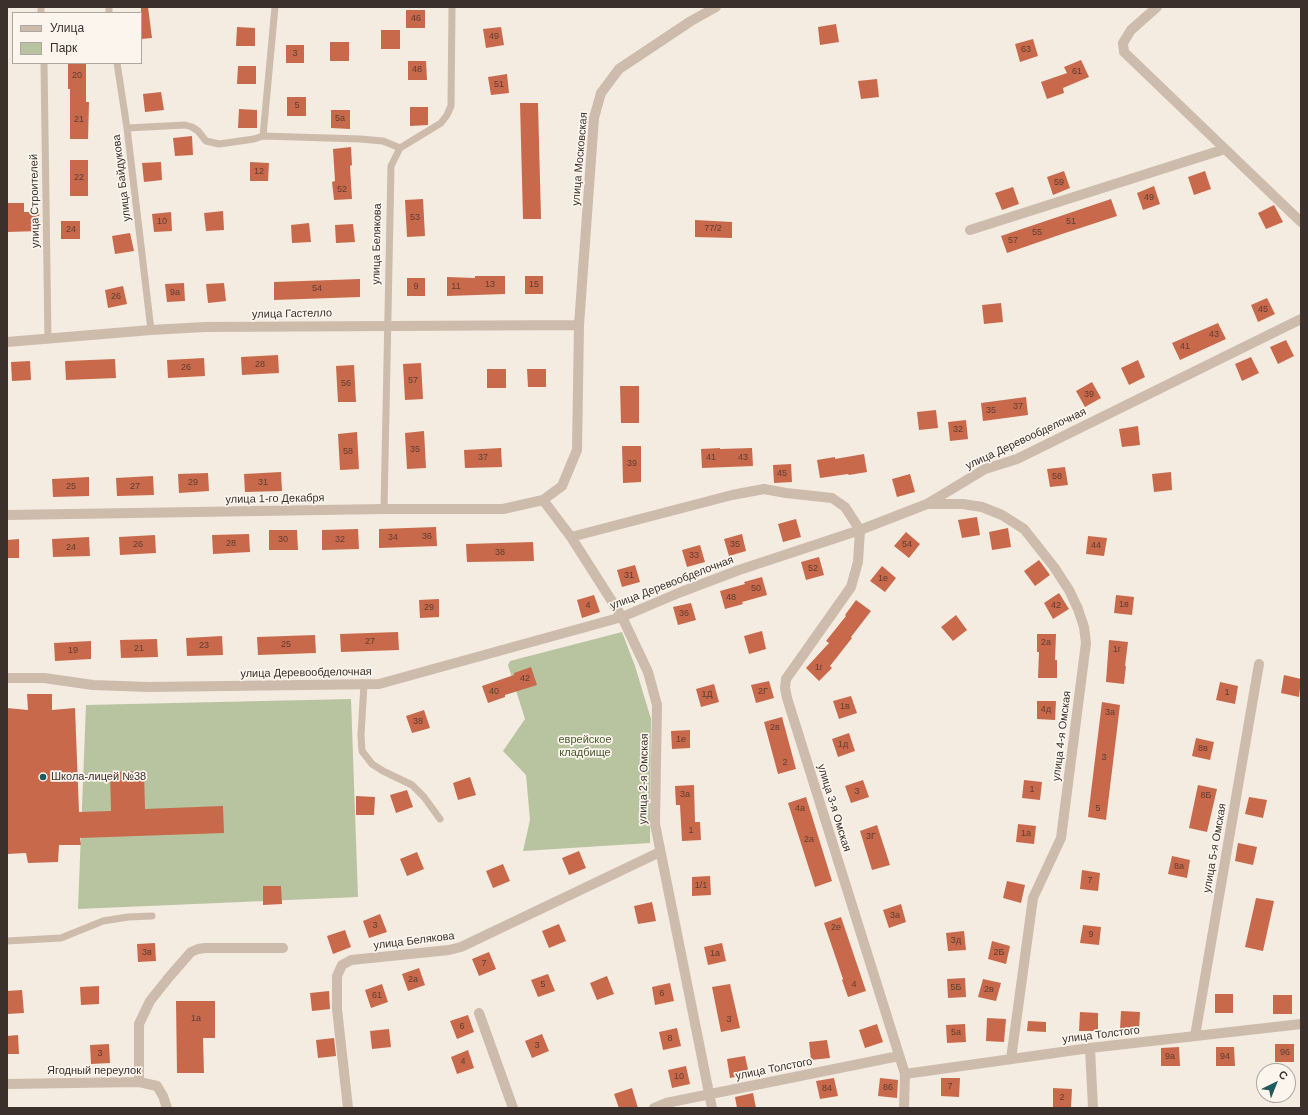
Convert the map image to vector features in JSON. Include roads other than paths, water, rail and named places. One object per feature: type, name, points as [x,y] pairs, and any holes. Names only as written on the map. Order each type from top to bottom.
[{"type":"street","name":"улица Московская","points":[[543,500],[562,486],[577,450],[579,325],[594,118],[601,93],[619,69],[691,20],[716,7]]},
{"type":"street","points":[[1157,7],[1131,30],[1123,43],[1124,52],[1301,222]]},
{"type":"street","points":[[970,230],[1225,149]]},
{"type":"street","name":"улица Деревообделочная","points":[[7,678],[44,678],[93,685],[149,687],[378,684],[622,617],[681,592],[739,570],[860,530],[926,504],[985,469],[1017,459],[1301,319]]},
{"type":"street","name":"улица Гастелло","points":[[7,342],[48,340],[151,330],[205,328],[579,325]]},
{"type":"street","points":[[571,537],[732,495],[764,489],[832,498],[845,506],[860,530]]},
{"type":"street","name":"улица 1-го Декабря","points":[[7,515],[384,509],[503,509],[543,500]]},
{"type":"street","name":"улица 2-я Омская","points":[[543,500],[571,537],[622,617],[648,672],[657,705],[655,824],[712,1108]]},
{"type":"street","name":"улица 4-я Омская","points":[[926,504],[962,504],[982,507],[1002,515],[1024,528],[1054,567],[1069,590],[1078,609],[1084,627],[1086,643],[1061,838],[1033,898],[1011,1059]]},
{"type":"street","name":"улица 3-я Омская","points":[[860,530],[858,562],[851,587],[786,679],[785,688],[899,1056],[904,1074],[904,1108]]},
{"type":"street","name":"улица 5-я Омская","points":[[1195,1036],[1259,664]]},
{"type":"street","name":"улица Белякова","points":[[348,1108],[337,1009],[336,976],[342,966],[351,960],[461,947],[660,852]]},
{"type":"street","points":[[139,1082],[139,1024],[150,1002],[191,952],[205,948],[283,948]]},
{"type":"street","points":[[479,1013],[513,1108]]},
{"type":"street","name":"улица Толстого","points":[[904,1074],[1090,1048],[1301,1024]]},
{"type":"street","points":[[1090,1048],[1093,1108]]},
{"type":"street","name":"улица Толстого","points":[[654,1108],[666,1103],[899,1056]]},
{"type":"street","name":"Ягодный переулок","points":[[7,1084],[139,1082],[157,1086],[163,1096],[166,1108]]},
{"type":"lane","points":[[263,136],[275,7]]},
{"type":"lane","points":[[400,148],[440,123],[447,116],[451,106],[452,7]]},
{"type":"lane","name":"улица Строителей","points":[[44,64],[48,340]]},
{"type":"lane","points":[[117,64],[127,128]]},
{"type":"lane","name":"улица Байдукова","points":[[151,330],[127,128],[185,125],[198,131],[206,140],[219,144],[254,139],[263,136],[360,139],[383,142],[400,148]]},
{"type":"lane","name":"улица Белякова","points":[[384,509],[391,166],[400,148]]},
{"type":"lane","points":[[364,684],[361,735],[362,751],[372,764],[412,785],[424,797],[440,819]]},
{"type":"lane","points":[[7,941],[62,938],[103,921],[128,917],[152,916]]},
{"type":"place","name":"Школа-лицей №38","points":[[43,777]]},
{"type":"park label","name":"еврейское кладбище","points":[[585,746]]}]
